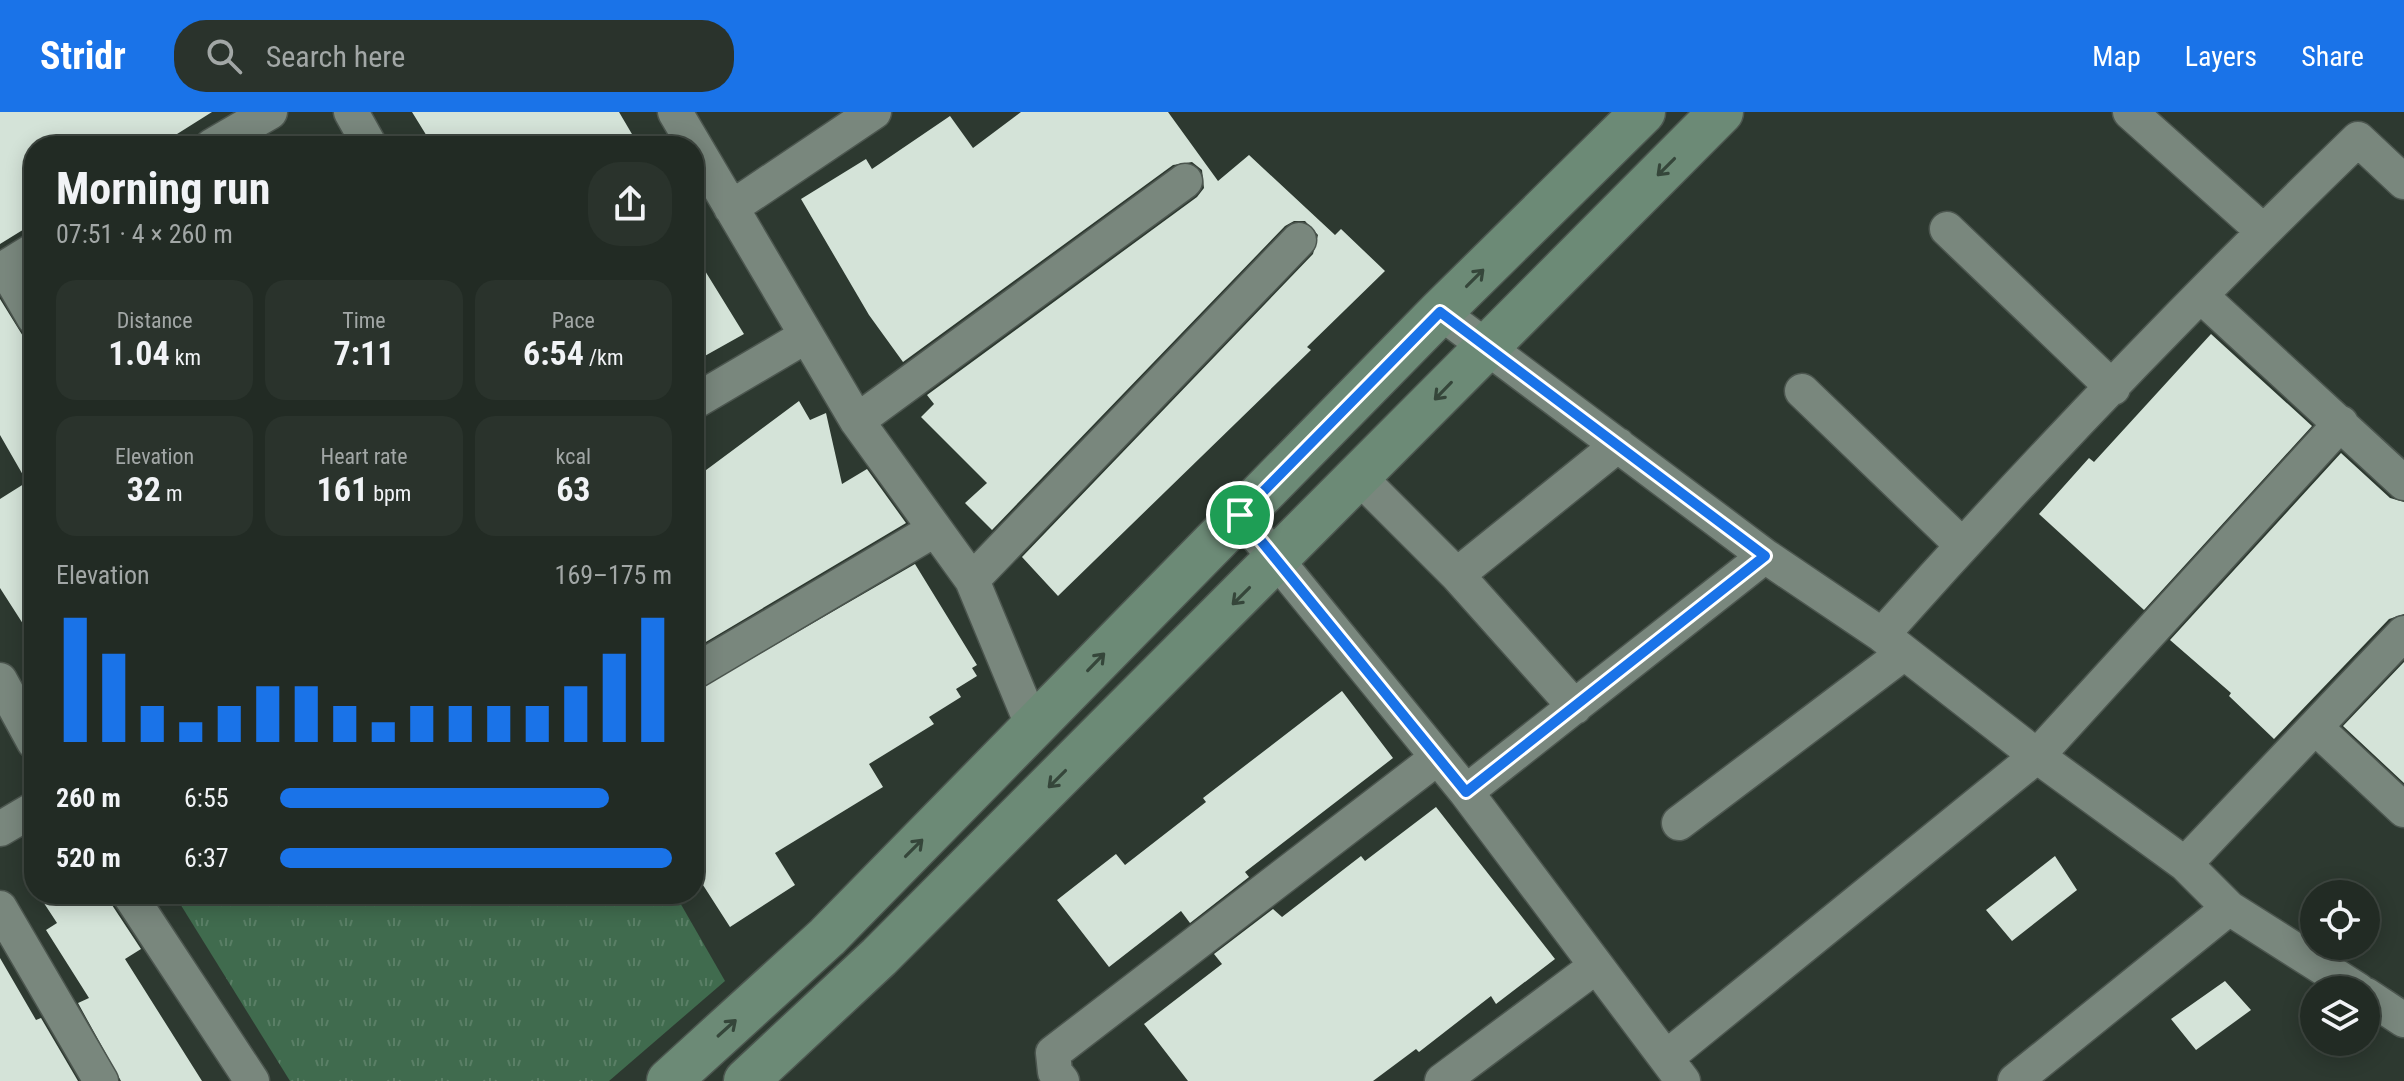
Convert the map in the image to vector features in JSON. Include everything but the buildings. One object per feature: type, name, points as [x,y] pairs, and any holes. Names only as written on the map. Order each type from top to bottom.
[{"type":"street","points":[[229,136],[270,112]]},
{"type":"street","points":[[351,112],[364,136]]},
{"type":"street","points":[[675,112],[689,136]]},
{"type":"street","points":[[731,208],[874,112]]},
{"type":"street","points":[[669,1081],[827,937],[1440,312],[1643,112]]},
{"type":"street","points":[[746,1081],[879,957],[1721,112]]},
{"type":"street","points":[[2130,112],[2263,231]]},
{"type":"street","points":[[1679,823],[1893,644],[1962,545],[2263,231],[2358,139],[2404,182]]},
{"type":"street","points":[[704,162],[857,421],[972,580],[1033,727]]},
{"type":"street","points":[[857,421],[1185,181]]},
{"type":"street","points":[[1947,229],[2113,388]]},
{"type":"street","points":[[972,580],[1299,240]]},
{"type":"street","points":[[24,256],[2,269],[24,303]]},
{"type":"street","points":[[2201,296],[2404,483]]},
{"type":"street","points":[[1440,312],[1765,556],[1893,644],[2037,756],[2185,864],[2229,908],[2336,976]]},
{"type":"street","points":[[704,396],[806,336]]},
{"type":"street","points":[[1802,391],[1962,545]]},
{"type":"street","points":[[1240,515],[1275,562],[1466,792],[1595,967],[1675,1069],[2037,756],[2341,423]]},
{"type":"street","points":[[1457,575],[1618,445]]},
{"type":"street","points":[[1359,477],[1457,575],[1575,707]]},
{"type":"street","points":[[704,666],[934,530]]},
{"type":"street","points":[[1466,792],[1765,556]]},
{"type":"street","points":[[2185,864],[2404,633]]},
{"type":"street","points":[[0,680],[24,724]]},
{"type":"street","points":[[2316,728],[2404,810]]},
{"type":"street","points":[[1053,1078],[1053,1053],[1437,758]]},
{"type":"street","points":[[0,829],[24,815]]},
{"type":"street","points":[[136,904],[252,1081]]},
{"type":"street","points":[[0,908],[101,1081]]},
{"type":"street","points":[[2015,1081],[2229,908]]},
{"type":"street","points":[[1442,1081],[1595,967]]},
{"type":"street","points":[[2380,1004],[2404,1020]]},
{"type":"green space","points":[[180,904],[681,904],[725,981],[609,1081],[290,1081]]},
{"type":"route","points":[[1440,312],[1765,556],[1466,792],[1275,562],[1240,515],[1440,312]]}]
